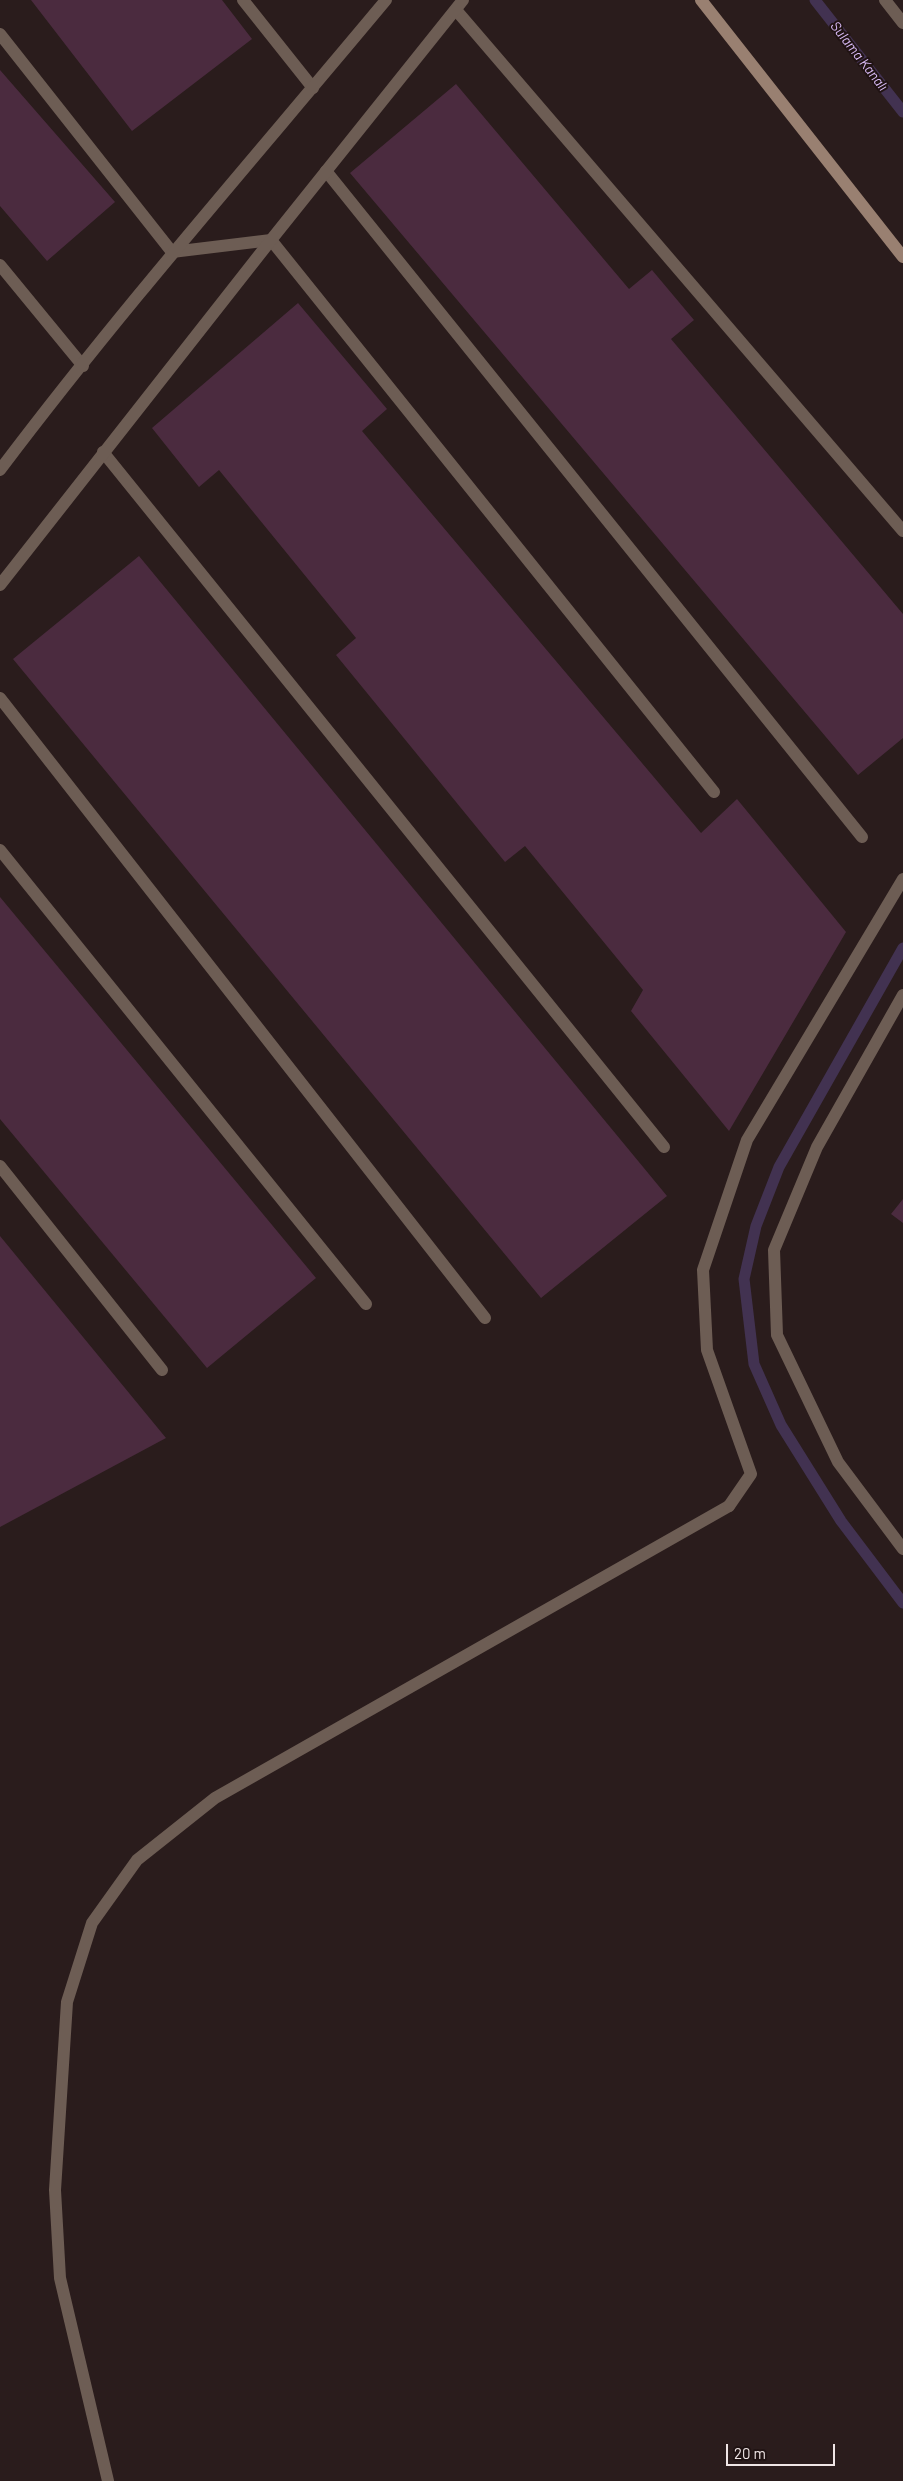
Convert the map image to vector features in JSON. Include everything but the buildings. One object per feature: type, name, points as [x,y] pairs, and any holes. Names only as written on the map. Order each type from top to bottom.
[{"type":"main road","points":[[701,0],[903,257]]},
{"type":"street","points":[[243,0],[313,88]]},
{"type":"street","points":[[0,470],[50,404],[172,252],[386,0]]},
{"type":"street","points":[[885,0],[903,23]]},
{"type":"street","points":[[0,585],[326,170],[460,5],[903,530]]},
{"type":"street","points":[[0,34],[172,252]]},
{"type":"street","points":[[326,170],[862,837]]},
{"type":"street","points":[[172,252],[271,240]]},
{"type":"street","points":[[271,240],[714,792]]},
{"type":"street","points":[[0,265],[82,366]]},
{"type":"street","points":[[103,452],[664,1147]]},
{"type":"street","points":[[0,698],[485,1318]]},
{"type":"street","points":[[0,850],[366,1304]]},
{"type":"street","points":[[108,2481],[60,2278],[55,2190],[67,2002],[92,1923],[137,1860],[215,1798],[729,1506],[751,1474],[707,1350],[703,1270],[747,1140],[903,879]]},
{"type":"street","points":[[903,995],[817,1147],[774,1250],[777,1335],[838,1462],[903,1549]]},
{"type":"street","points":[[0,1166],[162,1370]]},
{"type":"waterway","name":"Sulama Kanalı","points":[[815,0],[903,112]]},
{"type":"waterway","points":[[903,948],[779,1167],[756,1226],[744,1279],[754,1364],[781,1425],[841,1521],[903,1603]]}]
